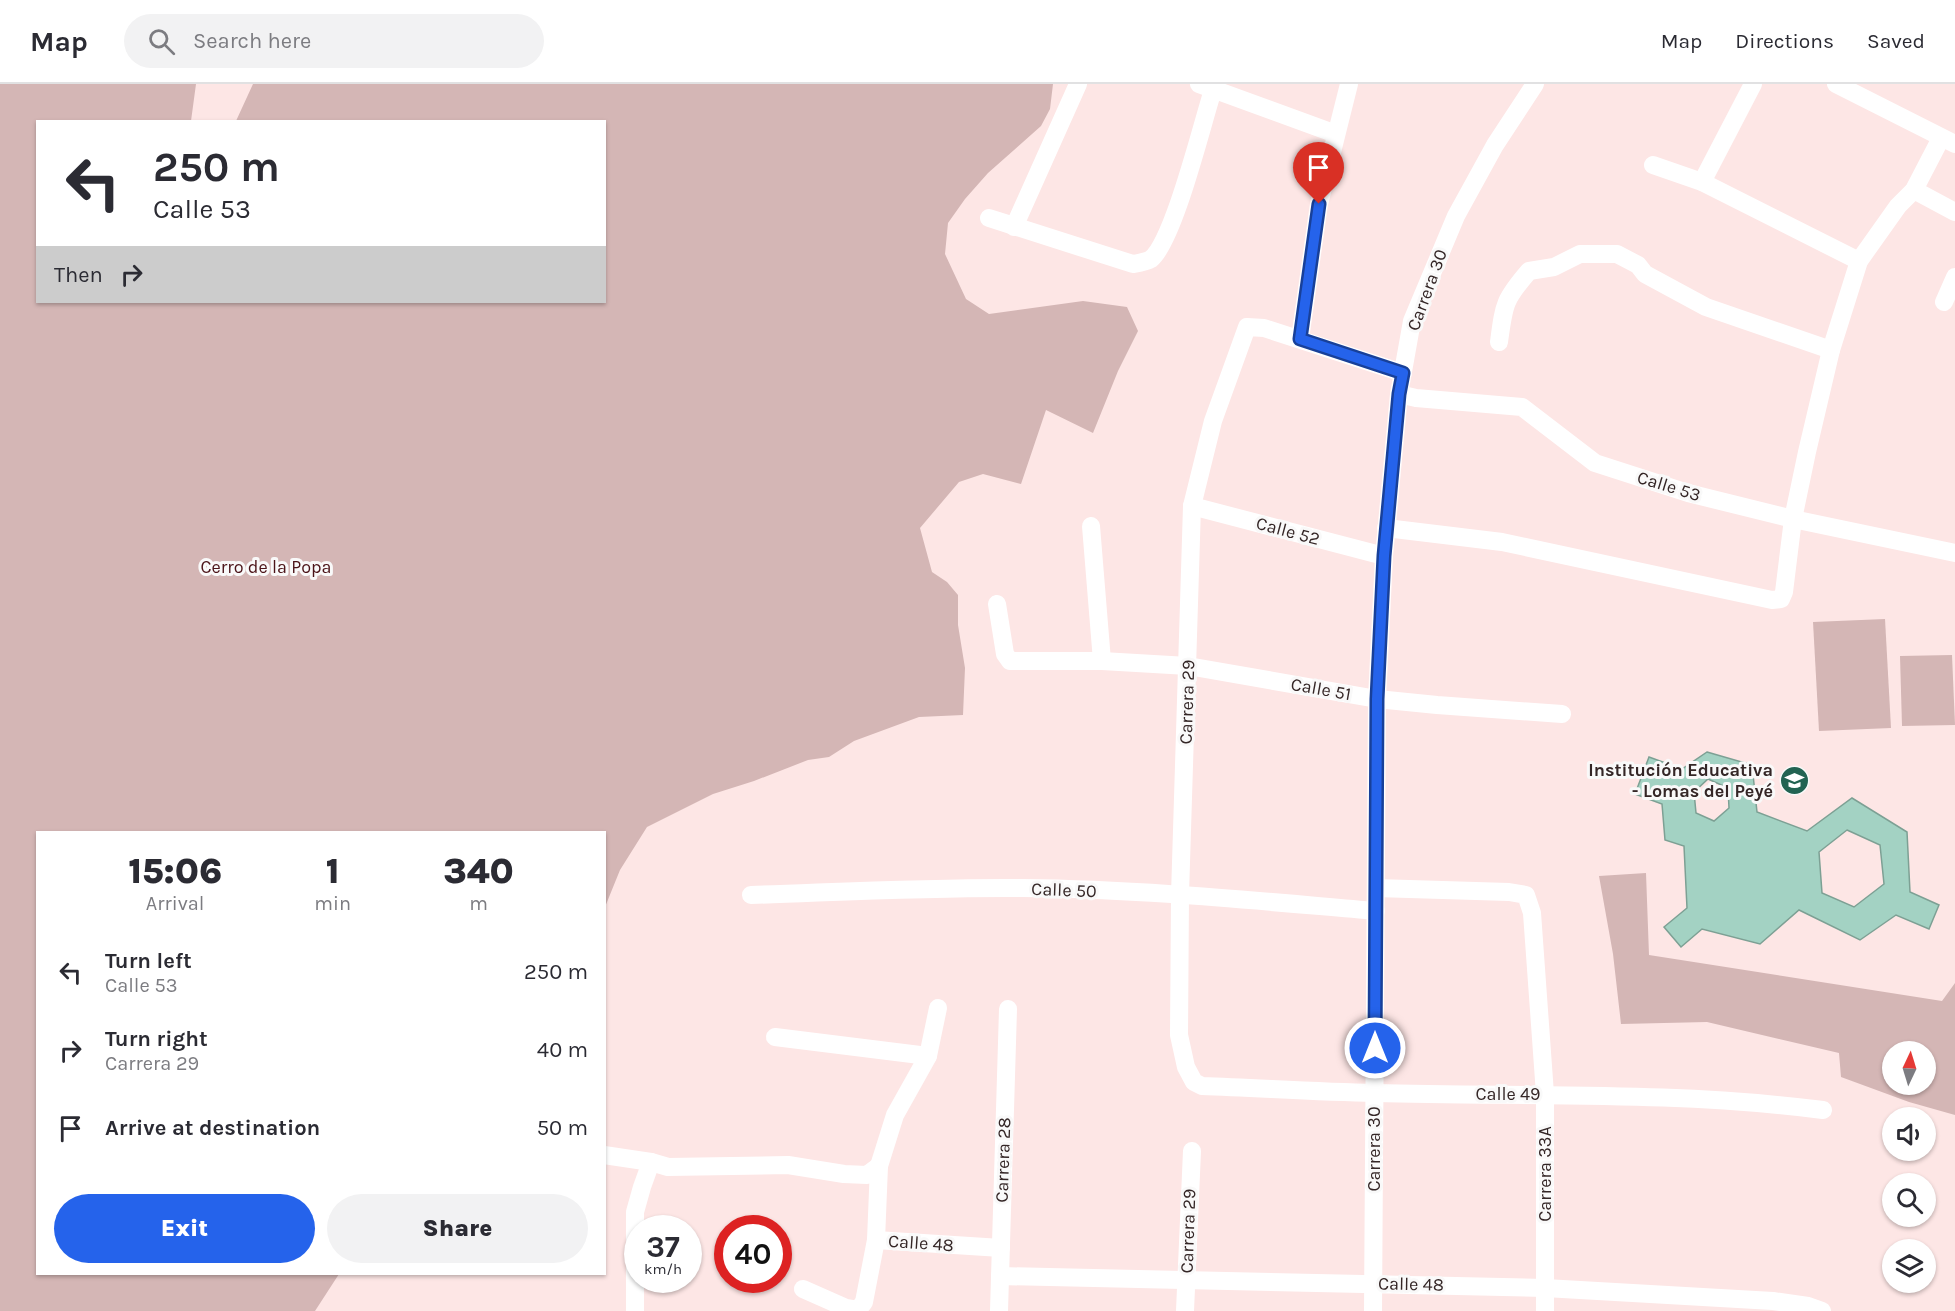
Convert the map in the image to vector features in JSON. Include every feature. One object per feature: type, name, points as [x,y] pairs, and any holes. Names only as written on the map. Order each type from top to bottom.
[{"type":"street","points":[[1014,227],[1078,84]]},
{"type":"street","points":[[1247,103],[1249,84]]},
{"type":"street","points":[[1349,84],[1319,204],[1300,339],[1403,373]]},
{"type":"street","name":"Carrera 30","points":[[1373,1311],[1377,699],[1386,528],[1399,394],[1412,321],[1456,216],[1494,145],[1535,84]]},
{"type":"street","points":[[1702,182],[1753,84]]},
{"type":"street","points":[[1386,528],[1502,542],[1772,600],[1781,599],[1784,592],[1793,519],[1831,350],[1859,261],[1898,206],[1914,190],[1948,141],[1836,84]]},
{"type":"street","points":[[989,218],[1133,264],[1149,260],[1162,246],[1181,196],[1206,87],[1336,134]]},
{"type":"street","points":[[1653,165],[1702,182],[1859,261]]},
{"type":"street","points":[[1914,190],[1955,212]]},
{"type":"street","points":[[1499,342],[1503,307],[1511,291],[1529,271],[1554,267],[1580,254],[1617,254],[1638,265],[1646,274],[1706,307],[1831,350]]},
{"type":"street","points":[[1944,302],[1955,277]]},
{"type":"street","name":"Carrera 29","points":[[1194,1082],[1186,1067],[1179,1035],[1180,895],[1192,506],[1213,421],[1247,327],[1264,327],[1300,339]]},
{"type":"street","name":"Calle 53","points":[[1399,394],[1416,399],[1522,407],[1594,463],[1688,493],[1793,519],[1955,553]]},
{"type":"street","name":"Calle 52","points":[[1192,506],[1384,556]]},
{"type":"street","points":[[1091,526],[1102,661]]},
{"type":"street","name":"Calle 51","points":[[998,604],[1005,654],[1010,661],[1102,661],[1188,666],[1377,699],[1562,714]]},
{"type":"street","name":"Calle 50","points":[[751,895],[1001,888],[1180,895],[1376,911]]},
{"type":"street","name":"Carrera 33A","points":[[1376,888],[1509,892],[1526,895],[1532,913],[1545,1094],[1545,1311]]},
{"type":"street","points":[[803,1289],[846,1308],[858,1310],[864,1302],[876,1240],[879,1166],[895,1115],[928,1056],[938,1008]]},
{"type":"street","name":"Carrera 28","points":[[999,1311],[1008,1009]]},
{"type":"street","points":[[775,1037],[928,1056]]},
{"type":"street","name":"Calle 49","points":[[1194,1082],[1202,1086],[1375,1093],[1676,1097],[1823,1110]]},
{"type":"street","name":"Carrera 29","points":[[1185,1311],[1192,1151]]},
{"type":"street","points":[[606,1155],[668,1167],[788,1166],[867,1175],[879,1166]]},
{"type":"street","points":[[635,1311],[635,1212],[651,1162]]},
{"type":"street","name":"Calle 48","points":[[876,1240],[1001,1248]]},
{"type":"street","name":"Calle 48","points":[[1000,1276],[1545,1288],[1773,1301],[1808,1306],[1822,1311]]},
{"type":"green space","name":"Cerro de la Popa","points":[[0,84],[196,84],[191,120],[36,120],[36,303],[606,303],[606,120],[236,120],[253,84],[1053,84],[1050,109],[1041,126],[988,173],[948,223],[945,254],[966,299],[989,314],[1083,301],[1127,307],[1138,331],[1118,371],[1093,433],[1046,410],[1021,484],[983,474],[959,482],[920,528],[932,572],[947,582],[958,595],[958,625],[965,668],[963,715],[919,717],[854,741],[829,757],[808,760],[713,794],[647,827],[620,870],[606,905],[606,831],[36,831],[36,1275],[338,1275],[315,1311],[0,1311]]},
{"type":"green space","points":[[1885,619],[1891,728],[1819,731],[1813,622]]},
{"type":"green space","points":[[1952,655],[1955,725],[1902,726],[1900,656]]},
{"type":"green space","points":[[1646,873],[1649,955],[1942,1001],[1955,983],[1955,1115],[1936,1110],[1936,1107],[1927,1107],[1890,1095],[1936,1095],[1936,1041],[1882,1041],[1882,1092],[1841,1077],[1839,1053],[1707,1022],[1621,1024],[1613,954],[1599,876]]},
{"type":"building","points":[[1707,752],[1752,765],[1757,812],[1807,831],[1852,798],[1907,832],[1910,892],[1939,905],[1929,929],[1896,915],[1860,940],[1799,910],[1760,944],[1702,929],[1681,947],[1664,927],[1687,908],[1684,846],[1665,840],[1662,804],[1635,794],[1649,757],[1682,769]],"holes":[[[1708,779],[1728,788],[1729,808],[1714,821],[1696,813],[1694,792]],[[1847,830],[1880,845],[1884,884],[1854,907],[1822,893],[1819,852]]]},
{"type":"place","name":"Institución Educativa - Lomas del Peyé","points":[[1794,780]]},
{"type":"route","points":[[1319,204],[1300,339],[1403,373],[1385,542],[1377,699],[1375,1048]]}]
